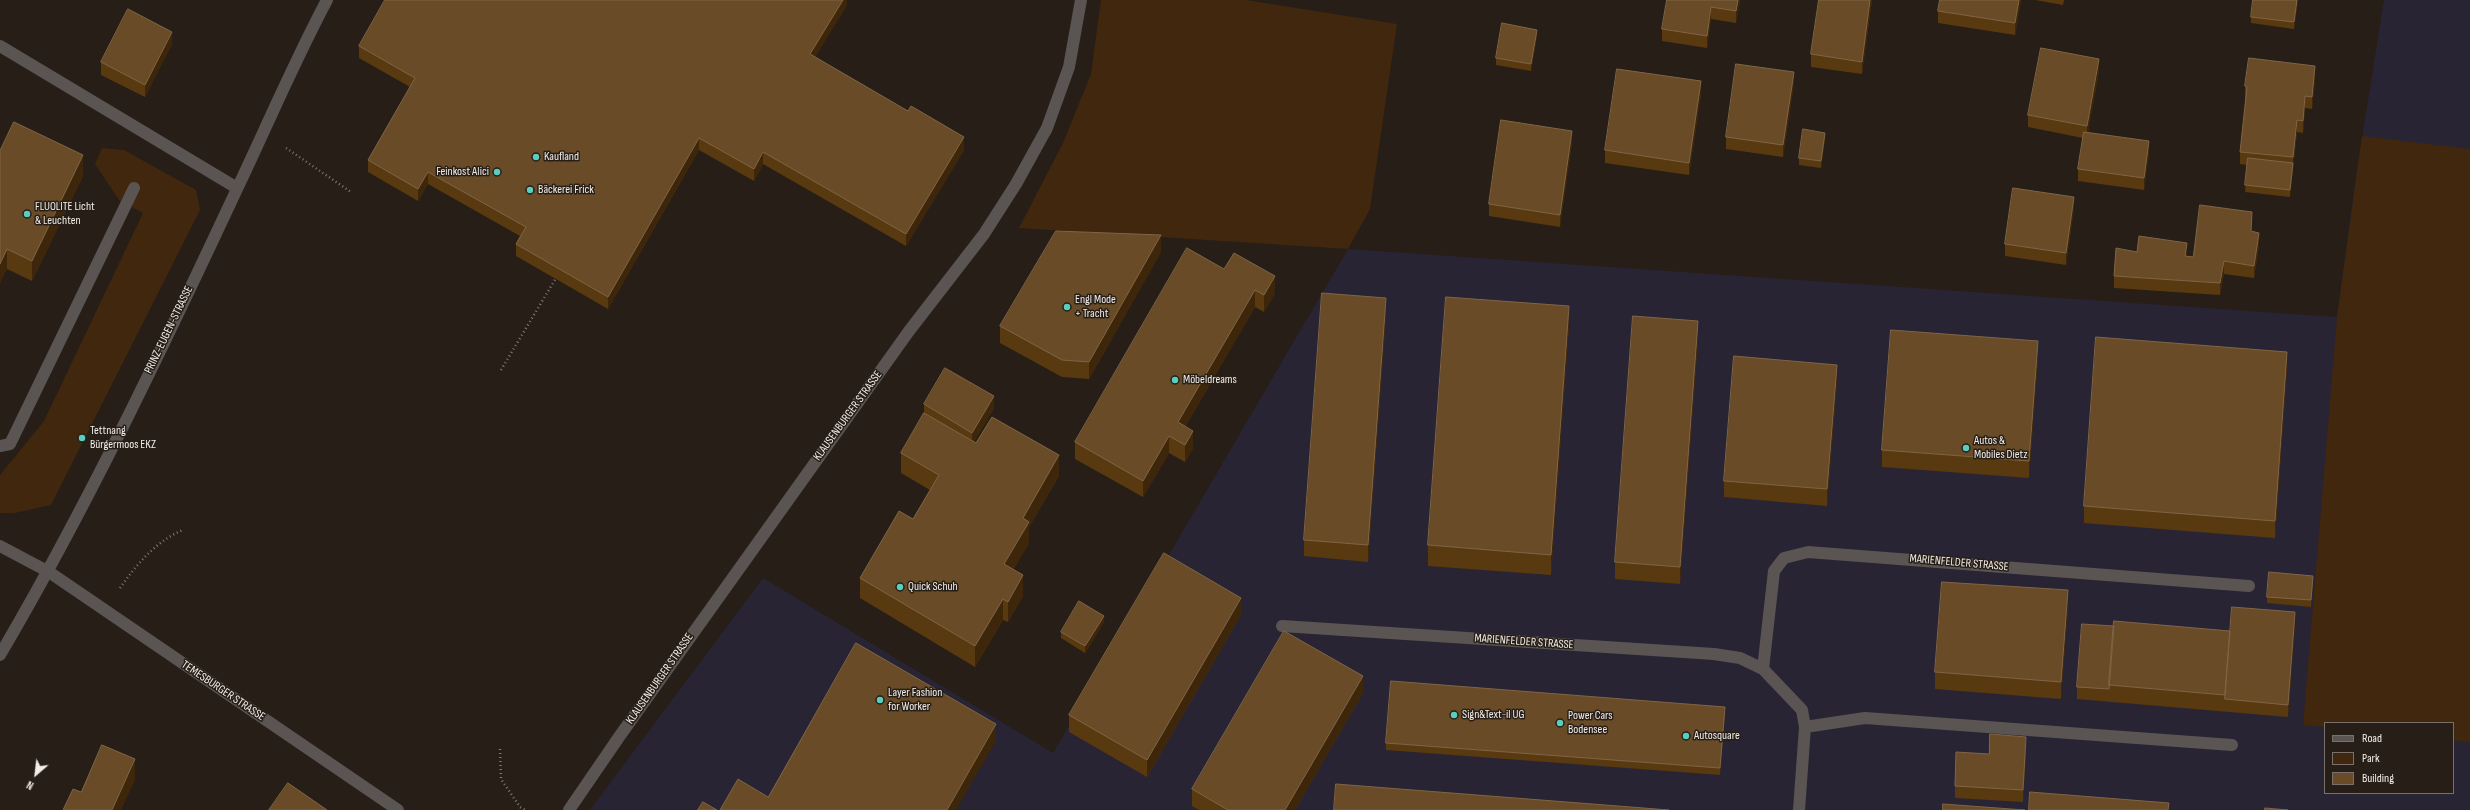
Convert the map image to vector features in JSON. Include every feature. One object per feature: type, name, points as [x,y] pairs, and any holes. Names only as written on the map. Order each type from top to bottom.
[{"type":"street","name":"PRINZ-EUGEN-STRASSE","points":[[0,655],[49,572],[92,490],[237,188],[295,60],[327,0]]},
{"type":"street","name":"KLAUSENBURGER STRASSE","points":[[570,810],[707,612],[909,331],[984,234],[1012,190],[1047,128],[1069,67],[1081,0]]},
{"type":"street","points":[[0,46],[237,188]]},
{"type":"street","points":[[0,446],[10,444],[134,188]]},
{"type":"street","name":"TEMESBURGER STRASSE","points":[[0,546],[49,572],[398,810]]},
{"type":"street","name":"MARIENFELDER STRASSE","points":[[1763,669],[1774,570],[1784,558],[1808,552],[2249,586]]},
{"type":"street","name":"MARIENFELDER STRASSE","points":[[1282,626],[1714,654],[1740,658],[1763,669],[1802,710],[1805,727],[1799,810]]},
{"type":"street","points":[[1805,727],[1866,718],[2232,745]]},
{"type":"path","points":[[262,133],[351,192]]},
{"type":"path","points":[[502,370],[556,278]]},
{"type":"path","points":[[104,610],[134,568],[166,537],[183,530]]},
{"type":"path","points":[[500,749],[501,779],[520,807],[525,810]]},
{"type":"shaded area","points":[[2384,0],[2470,0],[2470,810],[590,810],[763,578],[1053,753],[1348,249],[2337,317],[2354,189]]},
{"type":"green space","points":[[1101,0],[1246,0],[1397,24],[1370,209],[1348,249],[1019,228],[1063,143],[1091,74]]},
{"type":"green space","points":[[2362,136],[2470,149],[2470,742],[2454,740],[2454,722],[2324,722],[2324,727],[2303,725],[2337,317]]},
{"type":"green space","points":[[102,148],[124,150],[196,190],[200,210],[51,505],[15,513],[0,513],[0,475],[44,421],[143,213],[119,200],[95,164]]},
{"type":"building","name":"Kaufland","points":[[385,0],[843,0],[810,54],[908,111],[911,106],[964,137],[906,234],[763,152],[754,169],[699,138],[608,297],[516,244],[526,227],[428,172],[418,189],[368,160],[415,78],[359,46]]},
{"type":"building","points":[[1667,0],[1738,0],[1736,11],[1711,7],[1707,36],[1662,29]]},
{"type":"building","points":[[1819,0],[1870,0],[1862,62],[1811,54]]},
{"type":"building","points":[[1940,0],[2019,0],[2015,23],[1938,11]]},
{"type":"building","points":[[2253,0],[2297,0],[2294,22],[2251,17]]},
{"type":"building","points":[[128,9],[172,32],[145,85],[101,62]]},
{"type":"building","points":[[1502,23],[1537,30],[1531,64],[1496,58]]},
{"type":"building","points":[[2041,48],[2099,59],[2087,126],[2028,115]]},
{"type":"building","points":[[2249,58],[2315,66],[2312,97],[2305,96],[2303,121],[2297,120],[2293,157],[2240,152],[2247,87],[2245,86]]},
{"type":"building","points":[[1736,64],[1794,72],[1783,145],[1726,137]]},
{"type":"building","points":[[1617,69],[1701,81],[1689,163],[1605,150]]},
{"type":"building","points":[[1501,120],[1572,131],[1560,215],[1489,204]]},
{"type":"building","points":[[14,122],[83,155],[32,261],[7,249],[0,264],[0,151]]},
{"type":"building","points":[[1803,129],[1825,133],[1821,161],[1799,158]]},
{"type":"building","points":[[2084,132],[2149,141],[2144,178],[2078,169]]},
{"type":"building","points":[[2248,158],[2293,163],[2290,190],[2245,185]]},
{"type":"building","points":[[2013,188],[2074,197],[2066,253],[2005,244]]},
{"type":"building","points":[[2200,205],[2252,212],[2251,231],[2259,233],[2254,266],[2224,261],[2220,283],[2114,276],[2116,248],[2137,252],[2139,236],[2187,243],[2185,256],[2193,257]]},
{"type":"building","points":[[1056,231],[1161,235],[1089,362],[1062,360],[1000,326]]},
{"type":"building","points":[[1187,248],[1224,269],[1234,253],[1275,276],[1264,295],[1255,290],[1178,422],[1193,431],[1185,445],[1169,436],[1143,481],[1075,442]]},
{"type":"building","points":[[1322,293],[1386,298],[1368,545],[1304,540]]},
{"type":"building","points":[[1446,297],[1569,306],[1551,555],[1428,545]]},
{"type":"building","points":[[1633,316],[1698,321],[1680,567],[1615,562]]},
{"type":"building","points":[[1891,330],[2038,341],[2029,461],[1882,450]]},
{"type":"building","points":[[2096,337],[2287,352],[2275,521],[2084,506]]},
{"type":"building","points":[[1734,356],[1837,365],[1827,489],[1724,481]]},
{"type":"building","points":[[945,368],[994,396],[972,433],[924,404]]},
{"type":"building","points":[[924,413],[976,443],[992,417],[1059,455],[1023,518],[1029,522],[1004,564],[1023,575],[1008,602],[1003,599],[975,646],[860,578],[899,511],[913,519],[939,475],[901,453]]},
{"type":"building","points":[[1164,553],[1241,598],[1147,760],[1069,715]]},
{"type":"building","points":[[2269,572],[2313,576],[2311,600],[2267,597]]},
{"type":"building","points":[[1942,582],[2068,590],[2061,682],[1935,672]]},
{"type":"building","points":[[1079,601],[1104,616],[1085,646],[1061,632]]},
{"type":"building","points":[[2232,607],[2295,612],[2288,705],[2225,699]]},
{"type":"building","points":[[2114,621],[2230,631],[2225,695],[2109,685]]},
{"type":"building","points":[[2082,624],[2114,626],[2109,689],[2077,687]]},
{"type":"building","points":[[1284,631],[1363,676],[1285,810],[1228,810],[1192,789]]},
{"type":"building","name":"Layer Fashion for Worker","points":[[856,643],[996,724],[947,810],[720,810],[738,779],[768,797]]},
{"type":"building","points":[[1391,681],[1725,707],[1720,768],[1386,743]]},
{"type":"building","points":[[1990,734],[2026,737],[2023,790],[1955,786],[1956,752],[1989,754]]},
{"type":"building","points":[[102,745],[135,759],[112,810],[63,810],[73,789],[81,792]]},
{"type":"building","points":[[288,783],[327,810],[269,810]]},
{"type":"building","points":[[1336,784],[1669,810],[1334,810]]},
{"type":"building","points":[[2030,792],[2169,803],[2168,810],[2029,810]]},
{"type":"building","points":[[703,802],[717,810],[698,810]]},
{"type":"building","points":[[1943,804],[2025,810],[1943,810]]},
{"type":"building","points":[[2265,808],[2288,810],[2265,810]]},
{"type":"place","name":"Kaufland","points":[[536,157]]},
{"type":"place","name":"Feinkost Alici","points":[[497,172]]},
{"type":"place","name":"Bäckerei Frick","points":[[530,190]]},
{"type":"place","name":"FLUOLITE Licht & Leuchten","points":[[27,214]]},
{"type":"place","name":"Engl Mode + Tracht","points":[[1067,307]]},
{"type":"place","name":"Möbeldreams","points":[[1175,380]]},
{"type":"place","name":"Tettnang Bürgermoos EKZ","points":[[82,438]]},
{"type":"place","name":"Autos & Mobiles Dietz","points":[[1966,448]]},
{"type":"place","name":"Quick Schuh","points":[[900,587]]},
{"type":"place","name":"Layer Fashion for Worker","points":[[880,700]]},
{"type":"place","name":"Sign&Text-il UG","points":[[1454,715]]},
{"type":"place","name":"Power Cars Bodensee","points":[[1560,723]]},
{"type":"place","name":"Autosquare","points":[[1686,736]]}]
